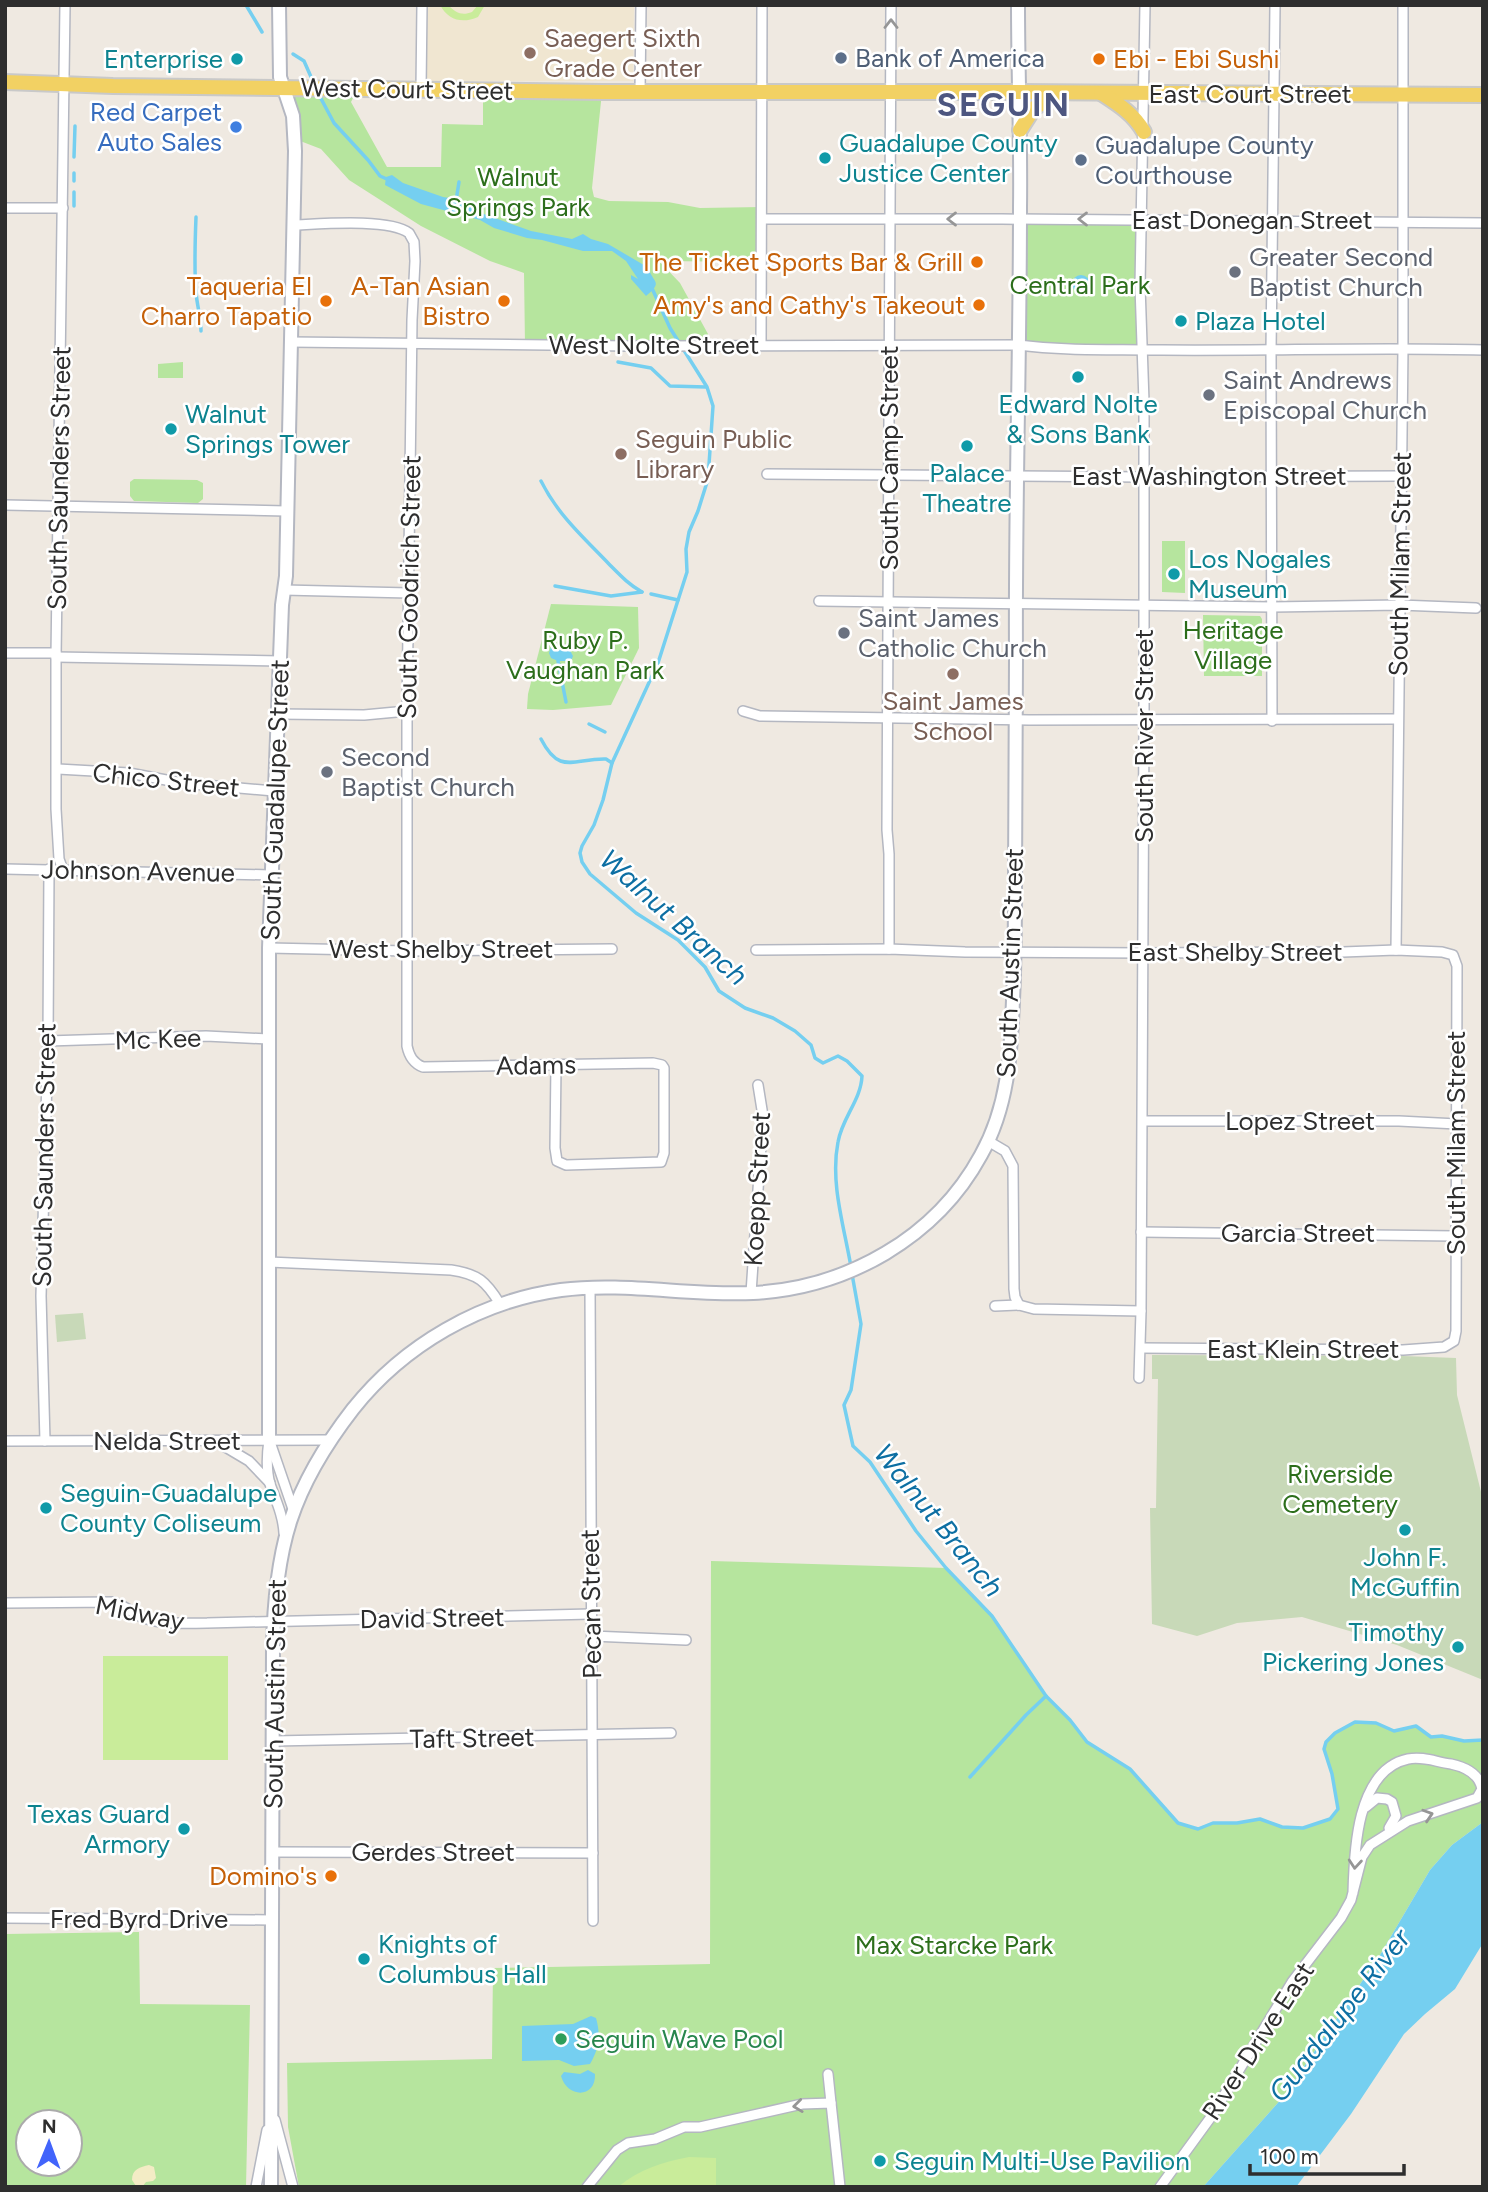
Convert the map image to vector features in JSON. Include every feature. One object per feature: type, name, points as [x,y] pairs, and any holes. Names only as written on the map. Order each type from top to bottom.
[{"type":"main road","name":"South Guadalupe Street","points":[[269,1440],[268,1039],[271,874],[286,576],[295,125],[280,72],[279,5]]},
{"type":"main road","name":"South Austin Street","points":[[271,2187],[274,1621],[279,1559],[284,1538],[293,1509],[329,1440],[365,1394],[404,1357],[449,1327],[500,1304],[556,1291],[590,1287],[751,1293],[814,1284],[847,1273],[888,1252],[917,1233],[943,1210],[979,1159],[1004,1096],[1009,1070],[1015,953],[1020,219],[1018,5]]},
{"type":"main road","name":"West Court Street","points":[[5,82],[640,92],[1018,92]]},
{"type":"main road","name":"East Court Street","points":[[1018,92],[1483,95]]},
{"type":"main road","points":[[1020,130],[1034,108],[1062,92]]},
{"type":"main road","points":[[1100,92],[1127,111],[1138,121],[1144,132]]},
{"type":"street","name":"South Saunders Street","points":[[63,870],[58,845],[56,655],[65,5]]},
{"type":"street","points":[[421,89],[422,5]]},
{"type":"street","points":[[640,92],[641,5]]},
{"type":"street","points":[[761,345],[762,5]]},
{"type":"street","name":"South Camp Street","points":[[890,949],[890,854],[887,830],[891,5]]},
{"type":"street","name":"South River Street","points":[[1139,1378],[1144,720],[1140,326],[1145,5]]},
{"type":"street","points":[[1272,721],[1275,5]]},
{"type":"street","name":"South Milam Street","points":[[1396,950],[1403,348],[1403,5]]},
{"type":"street","points":[[5,208],[63,208]]},
{"type":"street","name":"East Donegan Street","points":[[762,219],[1483,223]]},
{"type":"street","name":"South Goodrich Street","points":[[294,225],[385,225],[403,228],[414,242],[407,711],[407,1046],[412,1059]]},
{"type":"street","name":"West Nolte Street","points":[[290,342],[656,346],[1018,345],[1272,351],[1403,348],[1483,350]]},
{"type":"street","name":"East Washington Street","points":[[767,474],[1401,476]]},
{"type":"street","points":[[5,505],[286,511]]},
{"type":"street","points":[[284,590],[409,593]]},
{"type":"street","points":[[819,601],[1272,607],[1400,605],[1476,608]]},
{"type":"street","points":[[5,653],[280,661]]},
{"type":"street","points":[[278,713],[364,715],[407,711]]},
{"type":"street","points":[[743,711],[760,716],[1016,720],[1398,719]]},
{"type":"street","name":"Chico Street","points":[[58,769],[129,773],[182,783],[274,791]]},
{"type":"street","name":"Johnson Avenue","points":[[5,869],[271,874]]},
{"type":"street","name":"South Saunders Street","points":[[45,1441],[41,1296],[48,1041],[49,869]]},
{"type":"street","name":"West Shelby Street","points":[[270,948],[407,951],[612,948]]},
{"type":"street","points":[[756,950],[890,949],[1015,953]]},
{"type":"street","name":"East Shelby Street","points":[[1015,953],[1396,950],[1442,951],[1453,956]]},
{"type":"street","name":"South Milam Street","points":[[1453,956],[1457,966],[1456,1331]]},
{"type":"street","name":"Mc Kee","points":[[48,1041],[206,1036],[268,1039]]},
{"type":"street","name":"Adams","points":[[412,1059],[423,1066],[653,1062],[662,1065],[664,1153],[661,1162],[566,1165],[557,1161],[556,1064]]},
{"type":"street","name":"Koepp Street","points":[[751,1293],[763,1116],[758,1085]]},
{"type":"street","name":"Lopez Street","points":[[1143,1121],[1399,1121],[1457,1124]]},
{"type":"street","points":[[988,1141],[1005,1152],[1013,1166],[1014,1289],[1019,1305]]},
{"type":"street","name":"Garcia Street","points":[[1141,1232],[1455,1236]]},
{"type":"street","points":[[269,1262],[470,1273],[482,1279],[500,1304]]},
{"type":"street","name":"Pecan Street","points":[[590,1287],[593,1921]]},
{"type":"street","points":[[995,1306],[1141,1311]]},
{"type":"street","name":"East Klein Street","points":[[1141,1348],[1403,1350],[1444,1347],[1454,1341],[1456,1331]]},
{"type":"street","points":[[269,1440],[267,1454],[270,1483],[283,1520],[284,1538]]},
{"type":"street","name":"South Guadalupe Street","points":[[269,1440],[293,1509]]},
{"type":"street","name":"Nelda Street","points":[[5,1441],[329,1440]]},
{"type":"street","points":[[216,1441],[249,1461],[270,1483]]},
{"type":"street","name":"Midway","points":[[5,1603],[113,1602],[153,1620],[207,1623],[274,1621]]},
{"type":"street","name":"David Street","points":[[274,1621],[591,1614]]},
{"type":"street","points":[[592,1636],[686,1640]]},
{"type":"street","name":"Taft Street","points":[[274,1741],[671,1733]]},
{"type":"street","name":"River Drive East","points":[[1160,2187],[1211,2117],[1292,1982],[1341,1918],[1353,1893],[1362,1857],[1370,1844],[1408,1821],[1477,1798],[1482,1788],[1479,1779],[1459,1766],[1429,1759],[1409,1759],[1395,1765],[1380,1777],[1370,1791],[1355,1840],[1353,1893]]},
{"type":"street","points":[[1363,1810],[1369,1802],[1377,1798],[1392,1802],[1396,1811],[1394,1822],[1381,1837]]},
{"type":"street","name":"Gerdes Street","points":[[272,1852],[593,1853]]},
{"type":"street","name":"Fred Byrd Drive","points":[[5,1918],[272,1920]]},
{"type":"street","points":[[828,2074],[840,2187]]},
{"type":"street","points":[[587,2187],[617,2150],[628,2143],[655,2139],[684,2127],[706,2126],[802,2104],[831,2103]]},
{"type":"street","points":[[256,2187],[270,2104]]},
{"type":"street","points":[[270,2104],[293,2187]]},
{"type":"shaded area","name":"Saegert Sixth Grade Center","points":[[427,5],[634,5],[633,81],[429,81],[426,78]]},
{"type":"green space","points":[[440,5],[448,5],[456,12],[465,14],[472,12],[478,5],[485,5],[478,17],[461,20],[451,17]]},
{"type":"green space","name":"Walnut Springs Park","points":[[283,88],[358,88],[351,102],[387,167],[441,167],[442,124],[483,125],[483,90],[602,92],[592,188],[594,197],[609,201],[668,202],[700,208],[762,207],[761,262],[659,261],[680,283],[708,334],[708,345],[525,345],[524,273],[490,261],[421,226],[349,180],[321,149],[295,139]]},
{"type":"green space","name":"Central Park","points":[[1020,219],[1141,220],[1142,350],[1018,345]]},
{"type":"green space","points":[[183,362],[183,378],[158,378],[158,364]]},
{"type":"green space","points":[[134,479],[197,480],[203,483],[203,499],[198,503],[134,501],[130,496],[130,482]]},
{"type":"green space","name":"Heritage Village","points":[[1162,541],[1185,541],[1185,593],[1162,592]]},
{"type":"green space","name":"Ruby P. Vaughan Park","points":[[551,604],[638,607],[639,648],[611,705],[553,710],[527,709],[528,694]]},
{"type":"green space","name":"Heritage Village","points":[[1203,615],[1260,616],[1262,676],[1204,676]]},
{"type":"green space","points":[[83,1313],[86,1339],[57,1342],[55,1315]]},
{"type":"green space","name":"Riverside Cemetery","points":[[1152,1355],[1456,1358],[1457,1395],[1483,1500],[1483,1680],[1397,1645],[1302,1617],[1237,1623],[1197,1636],[1152,1624],[1150,1508],[1156,1508],[1158,1379],[1152,1379]]},
{"type":"green space","name":"Max Starcke Park","points":[[711,1561],[946,1568],[992,1616],[1046,1696],[1087,1742],[1130,1769],[1178,1823],[1198,1829],[1213,1823],[1260,1819],[1282,1827],[1303,1828],[1330,1819],[1338,1809],[1332,1774],[1324,1749],[1326,1742],[1335,1733],[1355,1722],[1376,1723],[1394,1731],[1416,1726],[1431,1737],[1483,1740],[1483,1822],[1452,1845],[1430,1870],[1380,1955],[1284,2096],[1203,2187],[299,2187],[288,2127],[287,2063],[492,2059],[493,1968],[710,1964]]},
{"type":"green space","points":[[103,1656],[228,1656],[228,1760],[103,1760]]},
{"type":"green space","points":[[139,1932],[140,2004],[250,2005],[246,2187],[5,2187],[5,1934]]},
{"type":"green space","points":[[689,2157],[716,2158],[716,2187],[618,2187],[634,2175],[652,2167]]},
{"type":"sand","points":[[149,2165],[154,2167],[156,2178],[142,2187],[136,2186],[132,2180],[133,2173]]},
{"type":"water","points":[[392,175],[403,183],[456,199],[481,213],[531,231],[572,239],[583,234],[608,244],[649,268],[655,287],[646,296],[631,279],[631,275],[638,279],[626,261],[612,251],[583,251],[527,238],[494,228],[480,220],[421,204],[385,185],[386,177]]},
{"type":"water","points":[[1077,275],[1085,275],[1090,284],[1088,291],[1077,293],[1072,288],[1072,280]]},
{"type":"water","points":[[561,645],[571,652],[571,661],[551,658],[551,647]]},
{"type":"water","points":[[1483,1822],[1483,1943],[1455,1989],[1404,2034],[1351,2114],[1296,2187],[1203,2187],[1284,2096],[1380,1955],[1430,1870],[1452,1845]]},
{"type":"water","name":"Seguin Wave Pool","points":[[591,2016],[596,2018],[599,2036],[590,2064],[574,2066],[559,2060],[522,2061],[522,2026],[573,2024]]},
{"type":"water","points":[[588,2070],[595,2074],[594,2082],[591,2088],[581,2093],[569,2088],[561,2076],[564,2072],[580,2074]]},
{"type":"waterway","name":"Walnut Branch","points":[[246,5],[262,32]]},
{"type":"waterway","name":"Walnut Branch","points":[[293,54],[304,61],[315,86]]},
{"type":"waterway","name":"Walnut Branch","points":[[318,93],[334,123],[380,176],[389,180]]},
{"type":"waterway","points":[[74,157],[75,126]]},
{"type":"waterway","points":[[74,173],[74,181]]},
{"type":"waterway","points":[[456,201],[459,182]]},
{"type":"waterway","points":[[74,192],[74,206]]},
{"type":"waterway","points":[[196,217],[195,283],[201,331]]},
{"type":"waterway","name":"Walnut Branch","points":[[651,286],[670,328],[707,387],[713,406],[708,479],[689,532],[686,549],[687,572],[658,663],[612,763],[603,800],[580,853],[590,874],[636,913],[678,940],[705,967],[719,991],[745,1008],[773,1018],[795,1031],[811,1045],[815,1058],[823,1063],[838,1056],[862,1076],[858,1093],[840,1133],[836,1157],[839,1204],[851,1267]]},
{"type":"waterway","points":[[618,362],[651,368],[670,386],[706,387]]},
{"type":"waterway","points":[[541,481],[572,525],[620,575],[642,592]]},
{"type":"waterway","points":[[555,586],[611,596],[642,592]]},
{"type":"waterway","points":[[651,594],[678,600]]},
{"type":"waterway","points":[[558,661],[566,702]]},
{"type":"waterway","points":[[589,724],[605,732]]},
{"type":"waterway","points":[[541,739],[555,758],[561,761],[606,759],[612,763]]},
{"type":"waterway","name":"Walnut Branch","points":[[852,1274],[861,1324],[851,1390],[844,1405],[853,1446],[870,1462],[916,1531],[946,1568],[992,1616],[1046,1696],[1087,1742],[1130,1769],[1178,1823],[1198,1829],[1213,1823],[1260,1819],[1282,1827],[1303,1828],[1330,1819],[1338,1809],[1332,1774],[1324,1749],[1326,1742],[1335,1733],[1355,1722],[1376,1723],[1394,1731],[1416,1726],[1431,1737],[1483,1740]]},
{"type":"waterway","points":[[970,1777],[1046,1696]]},
{"type":"place","name":"Saegert Sixth Grade Center","points":[[530,53]]},
{"type":"place","name":"Bank of America","points":[[841,58]]},
{"type":"place","name":"Enterprise","points":[[237,59]]},
{"type":"place","name":"Ebi - Ebi Sushi","points":[[1099,59]]},
{"type":"place","name":"Red Carpet Auto Sales","points":[[236,127]]},
{"type":"place","name":"Guadalupe County Justice Center","points":[[825,158]]},
{"type":"place","name":"Guadalupe County Courthouse","points":[[1081,160]]},
{"type":"place","name":"The Ticket Sports Bar & Grill","points":[[977,262]]},
{"type":"place","name":"Greater Second Baptist Church","points":[[1235,272]]},
{"type":"place","name":"Taqueria El Charro Tapatio","points":[[326,301]]},
{"type":"place","name":"A-Tan Asian Bistro","points":[[504,301]]},
{"type":"place","name":"Amy's and Cathy's Takeout","points":[[979,305]]},
{"type":"place","name":"Plaza Hotel","points":[[1181,321]]},
{"type":"place","name":"Edward Nolte & Sons Bank","points":[[1078,377]]},
{"type":"place","name":"Saint Andrews Episcopal Church","points":[[1209,395]]},
{"type":"place","name":"Walnut Springs Tower","points":[[171,429]]},
{"type":"place","name":"Palace Theatre","points":[[967,446]]},
{"type":"place","name":"Seguin Public Library","points":[[621,454]]},
{"type":"place","name":"Los Nogales Museum","points":[[1174,574]]},
{"type":"place","name":"Saint James Catholic Church","points":[[844,633]]},
{"type":"place","name":"Saint James School","points":[[953,674]]},
{"type":"place","name":"Second Baptist Church","points":[[327,772]]},
{"type":"place","name":"Seguin-Guadalupe County Coliseum","points":[[46,1508]]},
{"type":"place","name":"John F. McGuffin","points":[[1405,1530]]},
{"type":"place","name":"Timothy Pickering Jones","points":[[1458,1647]]},
{"type":"place","name":"Texas Guard Armory","points":[[184,1829]]},
{"type":"place","name":"Domino's","points":[[331,1876]]},
{"type":"place","name":"Knights of Columbus Hall","points":[[364,1959]]},
{"type":"place","name":"Seguin Wave Pool","points":[[561,2039]]},
{"type":"place","name":"Seguin Multi-Use Pavilion","points":[[880,2161]]},
{"type":"district","name":"SEGUIN","points":[[1004,104]]},
{"type":"water label","name":"Guadalupe River","points":[[1339,2015]]}]
